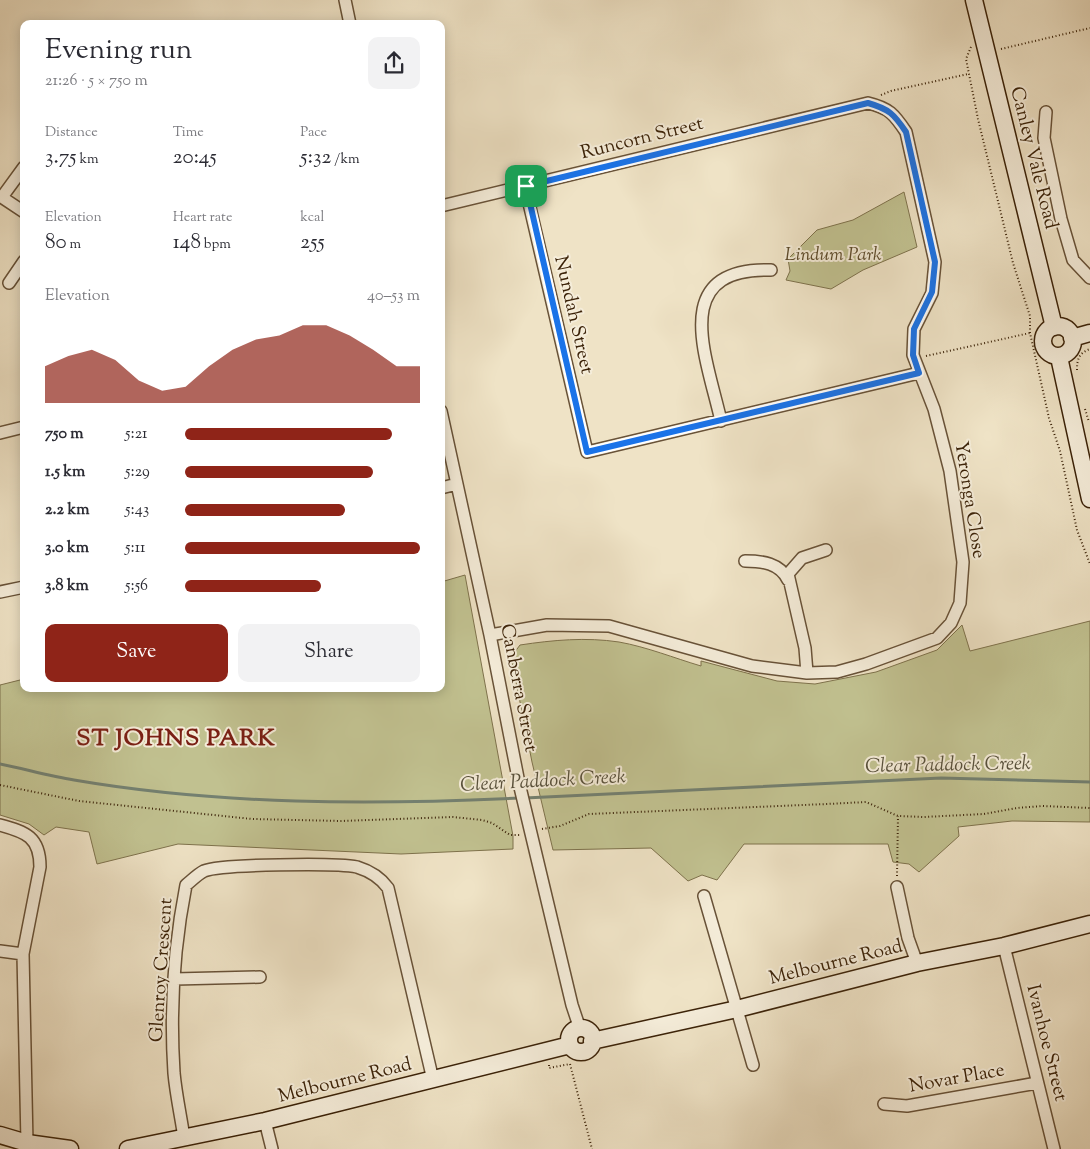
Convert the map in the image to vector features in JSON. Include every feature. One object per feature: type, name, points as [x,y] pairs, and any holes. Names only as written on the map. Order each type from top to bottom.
[{"type":"street","points":[[344,0],[349,20]]},
{"type":"street","name":"Canley Vale Road","points":[[974,0],[1054,326]]},
{"type":"street","name":"Yeronga Close","points":[[490,635],[547,625],[609,626],[752,666],[807,673],[837,672],[852,668],[937,638],[951,623],[960,603],[962,562],[950,471],[934,409],[913,355],[914,329],[932,292],[935,262],[906,132],[897,118],[885,108],[868,103],[850,106]]},
{"type":"street","name":"Runcorn Street","points":[[445,205],[850,106]]},
{"type":"street","points":[[1046,112],[1044,138],[1061,219],[1073,260],[1090,278]]},
{"type":"street","points":[[20,172],[1,196],[20,209]]},
{"type":"street","name":"Nundah Street","points":[[526,186],[587,452],[721,421]]},
{"type":"street","points":[[9,283],[20,267]]},
{"type":"street","points":[[771,270],[751,269],[722,280],[712,288],[702,307],[700,330],[721,421],[919,373]]},
{"type":"street","points":[[1054,326],[1066,329],[1072,338],[1070,350],[1059,357],[1048,353],[1042,344],[1045,333],[1054,326]]},
{"type":"street","points":[[1072,338],[1090,333]]},
{"type":"street","points":[[1059,357],[1090,498]]},
{"type":"street","points":[[0,432],[20,428]]},
{"type":"street","name":"Canberra Street","points":[[445,429],[490,635],[519,783],[572,1005],[580,1028]]},
{"type":"street","points":[[445,487],[457,484]]},
{"type":"street","points":[[807,673],[805,648],[788,574],[791,567],[802,558],[826,550]]},
{"type":"street","points":[[745,561],[762,561],[778,568],[788,580]]},
{"type":"street","points":[[0,592],[20,588]]},
{"type":"street","points":[[0,825],[26,833],[36,843],[40,854],[40,867],[23,954],[27,1143]]},
{"type":"street","name":"Glenroy Crescent","points":[[184,1138],[174,1074],[173,1021],[175,979],[186,885],[204,871],[234,867],[356,867],[379,876],[388,888],[434,1080]]},
{"type":"street","points":[[897,887],[908,938],[917,963]]},
{"type":"street","points":[[704,896],[753,1065]]},
{"type":"street","name":"Melbourne Road","points":[[592,1041],[737,1009],[917,963],[1004,946],[1090,924]]},
{"type":"street","name":"Ivanhoe Street","points":[[1004,946],[1054,1149]]},
{"type":"street","points":[[0,951],[23,954]]},
{"type":"street","points":[[175,979],[260,977]]},
{"type":"street","points":[[580,1028],[589,1032],[592,1041],[584,1051],[576,1051],[570,1045],[572,1033],[580,1028]]},
{"type":"street","name":"Melbourne Road","points":[[128,1149],[265,1121],[546,1053],[570,1045]]},
{"type":"street","name":"Novar Place","points":[[884,1104],[907,1106],[1037,1083]]},
{"type":"street","points":[[265,1121],[272,1149]]},
{"type":"street","points":[[0,1135],[27,1143],[70,1149]]},
{"type":"path","points":[[999,44],[1002,50],[1090,28]]},
{"type":"path","points":[[973,44],[966,59],[968,74],[1013,263],[1030,316],[1030,333],[1049,418],[1060,451],[1077,530],[1090,564]]},
{"type":"path","points":[[875,94],[881,96],[891,91],[968,74]]},
{"type":"path","points":[[925,353],[927,358],[1030,333]]},
{"type":"path","points":[[1078,378],[1078,358],[1083,352],[1090,349]]},
{"type":"path","points":[[1084,405],[1089,422]]},
{"type":"path","points":[[0,785],[78,801],[252,819],[340,821],[452,817],[482,820],[492,823],[510,835],[520,835]]},
{"type":"path","points":[[544,828],[560,826],[589,814],[866,802],[898,816],[984,814],[1042,806],[1090,808]]},
{"type":"path","points":[[897,887],[898,816]]},
{"type":"path","points":[[546,1053],[549,1068],[570,1064],[592,1149]]},
{"type":"green space","name":"Lindum Park","points":[[904,192],[917,247],[863,270],[831,289],[786,280],[790,271],[788,259],[817,230],[853,220]]},
{"type":"green space","points":[[465,575],[513,836],[513,849],[401,854],[178,844],[97,864],[89,832],[56,827],[44,835],[29,824],[0,815],[0,685],[20,680],[20,692],[445,692],[445,581]]},
{"type":"green space","points":[[1090,621],[1090,822],[1012,821],[958,827],[959,836],[919,872],[909,864],[893,862],[888,844],[744,844],[717,880],[702,875],[688,881],[651,848],[553,850],[532,762],[511,657],[520,645],[570,640],[619,642],[701,666],[701,661],[777,681],[815,684],[876,672],[937,650],[962,625],[970,651]]},
{"type":"waterway","name":"Clear Paddock Creek","points":[[0,764],[65,778],[129,788],[240,799],[408,802],[519,798]]},
{"type":"waterway","name":"Clear Paddock Creek","points":[[525,798],[941,778],[1090,782]]},
{"type":"district","name":"ST JOHNS PARK","points":[[176,739]]},
{"type":"route","points":[[868,103],[885,108],[897,118],[906,132],[935,262],[932,292],[914,329],[913,355],[919,373],[587,452],[526,186],[850,106],[868,103]]}]
